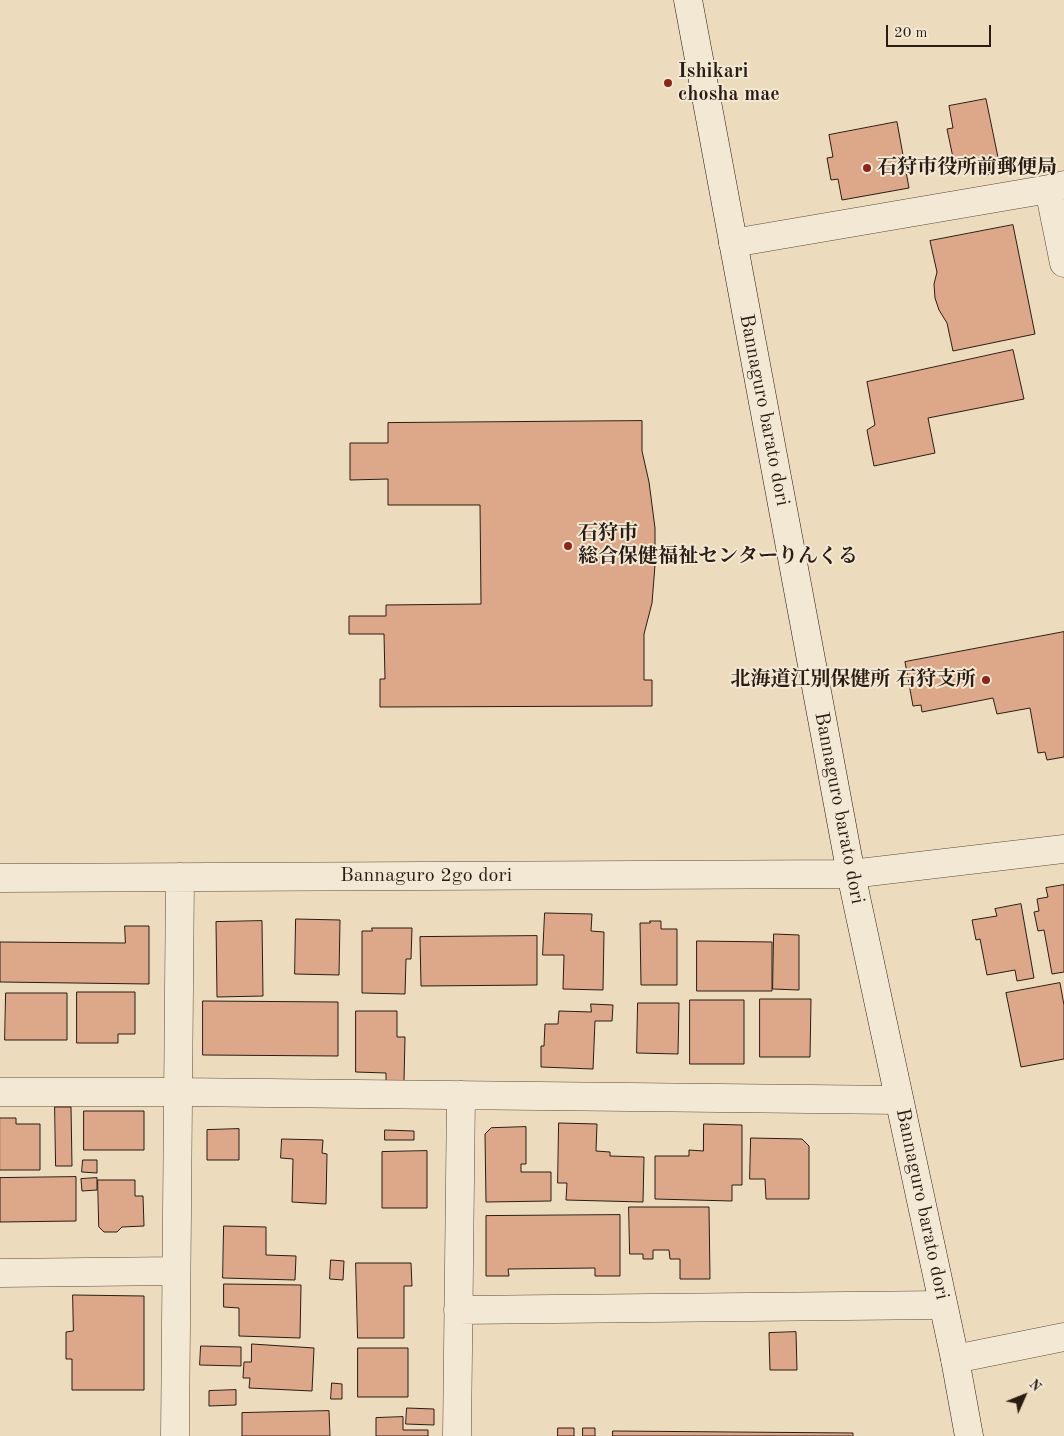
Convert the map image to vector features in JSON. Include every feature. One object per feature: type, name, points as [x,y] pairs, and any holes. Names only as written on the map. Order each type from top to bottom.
[{"type":"street","name":"Bannaguro barato dori","points":[[688,0],[852,874],[955,1359],[969,1436]]},
{"type":"street","points":[[733,243],[1057,187],[1064,263]]},
{"type":"street","name":"Bannaguro 2go dori","points":[[0,878],[852,874],[1064,849]]},
{"type":"street","points":[[175,1436],[180,877]]},
{"type":"street","points":[[0,1092],[178,1092],[900,1100]]},
{"type":"street","points":[[457,1436],[461,1095]]},
{"type":"street","points":[[0,1273],[176,1271]]},
{"type":"street","points":[[458,1310],[943,1305]]},
{"type":"street","points":[[955,1359],[1064,1337]]},
{"type":"building","points":[[986,99],[1001,172],[981,176],[979,162],[955,167],[947,129],[953,128],[949,106]]},
{"type":"building","name":"石狩市役所前郵便局","points":[[897,122],[909,188],[842,200],[838,179],[831,180],[827,158],[833,157],[829,135]]},
{"type":"building","points":[[1013,225],[1035,334],[953,351],[947,323],[939,310],[935,298],[934,284],[937,272],[930,241]]},
{"type":"building","points":[[1013,350],[1024,399],[928,418],[935,453],[874,466],[867,430],[875,425],[867,382]]},
{"type":"building","name":"石狩市 総合保健福祉センターりんくる","points":[[642,421],[642,451],[649,482],[655,528],[652,603],[644,634],[644,680],[652,680],[652,706],[380,707],[380,679],[385,679],[384,634],[349,634],[349,616],[386,616],[386,605],[481,604],[480,505],[388,505],[388,479],[350,480],[350,443],[388,443],[388,423]]},
{"type":"building","name":"北海道江別保健所 石狩支所","points":[[1064,632],[1064,757],[1047,760],[1045,752],[1038,753],[1030,708],[997,714],[993,698],[922,712],[921,705],[913,706],[905,662]]},
{"type":"building","points":[[1064,885],[1064,972],[1052,974],[1044,930],[1038,931],[1034,912],[1039,911],[1037,899],[1048,897],[1046,888]]},
{"type":"building","points":[[1021,904],[1034,978],[1017,981],[1015,970],[987,975],[980,939],[976,940],[972,920],[997,916],[995,909]]},
{"type":"building","points":[[545,913],[592,914],[591,931],[604,932],[603,990],[563,989],[564,955],[543,955]]},
{"type":"building","points":[[296,919],[340,920],[339,975],[295,974]]},
{"type":"building","points":[[262,921],[263,996],[217,997],[216,922]]},
{"type":"building","points":[[650,921],[661,921],[661,929],[677,929],[677,985],[641,985],[640,923],[650,923]]},
{"type":"building","points":[[125,926],[149,926],[149,984],[0,982],[0,942],[125,943]]},
{"type":"building","points":[[372,928],[412,928],[411,959],[406,959],[405,994],[362,993],[362,931],[372,931]]},
{"type":"building","points":[[774,934],[799,935],[799,990],[773,989]]},
{"type":"building","points":[[537,936],[537,985],[421,986],[420,937]]},
{"type":"building","points":[[697,941],[772,942],[772,991],[697,991]]},
{"type":"building","points":[[1060,983],[1064,1005],[1064,1059],[1021,1067],[1006,993]]},
{"type":"building","points":[[77,992],[135,992],[135,1034],[118,1034],[118,1043],[77,1043]]},
{"type":"building","points":[[6,993],[67,993],[67,1040],[5,1040]]},
{"type":"building","points":[[760,999],[811,999],[810,1057],[760,1057]]},
{"type":"building","points":[[690,1000],[744,1000],[744,1064],[690,1064]]},
{"type":"building","points":[[203,1001],[338,1002],[338,1056],[203,1055]]},
{"type":"building","points":[[638,1003],[679,1003],[678,1054],[637,1053]]},
{"type":"building","points":[[591,1004],[613,1005],[612,1021],[595,1021],[593,1069],[541,1067],[541,1046],[544,1046],[545,1024],[558,1024],[559,1011],[591,1012]]},
{"type":"building","points":[[356,1011],[397,1011],[397,1037],[405,1037],[404,1081],[386,1081],[386,1073],[356,1072]]},
{"type":"building","points":[[55,1107],[71,1107],[72,1166],[56,1166]]},
{"type":"building","points":[[84,1111],[144,1111],[144,1150],[84,1150]]},
{"type":"building","points":[[0,1118],[16,1118],[16,1124],[40,1124],[40,1170],[0,1170]]},
{"type":"building","points":[[559,1123],[597,1124],[596,1151],[610,1152],[610,1156],[644,1157],[643,1202],[566,1200],[567,1183],[558,1183]]},
{"type":"building","points":[[704,1124],[742,1125],[742,1185],[732,1185],[732,1201],[655,1199],[655,1156],[689,1156],[689,1150],[703,1151]]},
{"type":"building","points":[[526,1127],[526,1164],[521,1164],[521,1172],[551,1172],[551,1201],[486,1202],[485,1134],[491,1128]]},
{"type":"building","points":[[239,1129],[239,1160],[207,1160],[207,1130]]},
{"type":"building","points":[[385,1130],[414,1131],[414,1140],[385,1140]]},
{"type":"building","points":[[751,1138],[802,1139],[809,1146],[809,1199],[766,1199],[765,1179],[750,1179]]},
{"type":"building","points":[[282,1139],[323,1140],[322,1153],[327,1154],[326,1204],[292,1202],[293,1159],[281,1158]]},
{"type":"building","points":[[427,1151],[427,1208],[382,1208],[382,1152]]},
{"type":"building","points":[[83,1160],[97,1160],[97,1173],[82,1172]]},
{"type":"building","points":[[76,1177],[76,1221],[0,1222],[0,1178]]},
{"type":"building","points":[[97,1178],[97,1190],[82,1191],[81,1179]]},
{"type":"building","points":[[98,1180],[135,1180],[135,1196],[143,1196],[144,1226],[122,1227],[117,1232],[104,1232],[99,1227]]},
{"type":"building","points":[[629,1207],[709,1207],[710,1279],[680,1279],[680,1259],[670,1259],[669,1250],[653,1250],[653,1259],[643,1259],[643,1254],[630,1254]]},
{"type":"building","points":[[620,1215],[620,1276],[595,1276],[595,1268],[508,1269],[509,1276],[486,1276],[486,1216]]},
{"type":"building","points":[[224,1226],[266,1227],[266,1255],[296,1256],[295,1280],[223,1278]]},
{"type":"building","points":[[331,1260],[344,1261],[343,1280],[330,1279]]},
{"type":"building","points":[[356,1263],[411,1263],[412,1286],[404,1286],[404,1338],[358,1338]]},
{"type":"building","points":[[224,1284],[301,1285],[300,1338],[239,1336],[239,1308],[224,1307]]},
{"type":"building","points":[[73,1295],[144,1296],[144,1390],[72,1390],[72,1359],[66,1359],[66,1332],[73,1331]]},
{"type":"building","points":[[796,1332],[797,1370],[770,1370],[769,1333]]},
{"type":"building","points":[[252,1344],[314,1348],[312,1391],[249,1388],[250,1378],[243,1378],[244,1362],[251,1362]]},
{"type":"building","points":[[201,1346],[241,1347],[241,1366],[200,1365]]},
{"type":"building","points":[[358,1348],[408,1348],[408,1397],[358,1397]]},
{"type":"building","points":[[332,1383],[342,1384],[342,1399],[331,1399]]},
{"type":"building","points":[[236,1390],[236,1405],[209,1406],[209,1391]]},
{"type":"building","points":[[407,1408],[434,1409],[434,1425],[406,1424]]},
{"type":"building","points":[[329,1411],[330,1436],[242,1436],[242,1413]]},
{"type":"building","points":[[403,1417],[403,1430],[428,1430],[428,1436],[376,1436],[376,1418]]},
{"type":"building","points":[[558,1428],[574,1428],[574,1436],[558,1436]]},
{"type":"building","points":[[583,1428],[595,1428],[595,1436],[583,1436]]},
{"type":"building","points":[[613,1431],[853,1433],[853,1436],[613,1436]]},
{"type":"place","name":"Ishikari chosha mae","points":[[668,83]]},
{"type":"place","name":"石狩市役所前郵便局","points":[[867,168]]},
{"type":"place","name":"石狩市 総合保健福祉センターりんくる","points":[[568,546]]},
{"type":"place","name":"北海道江別保健所 石狩支所","points":[[986,680]]}]
